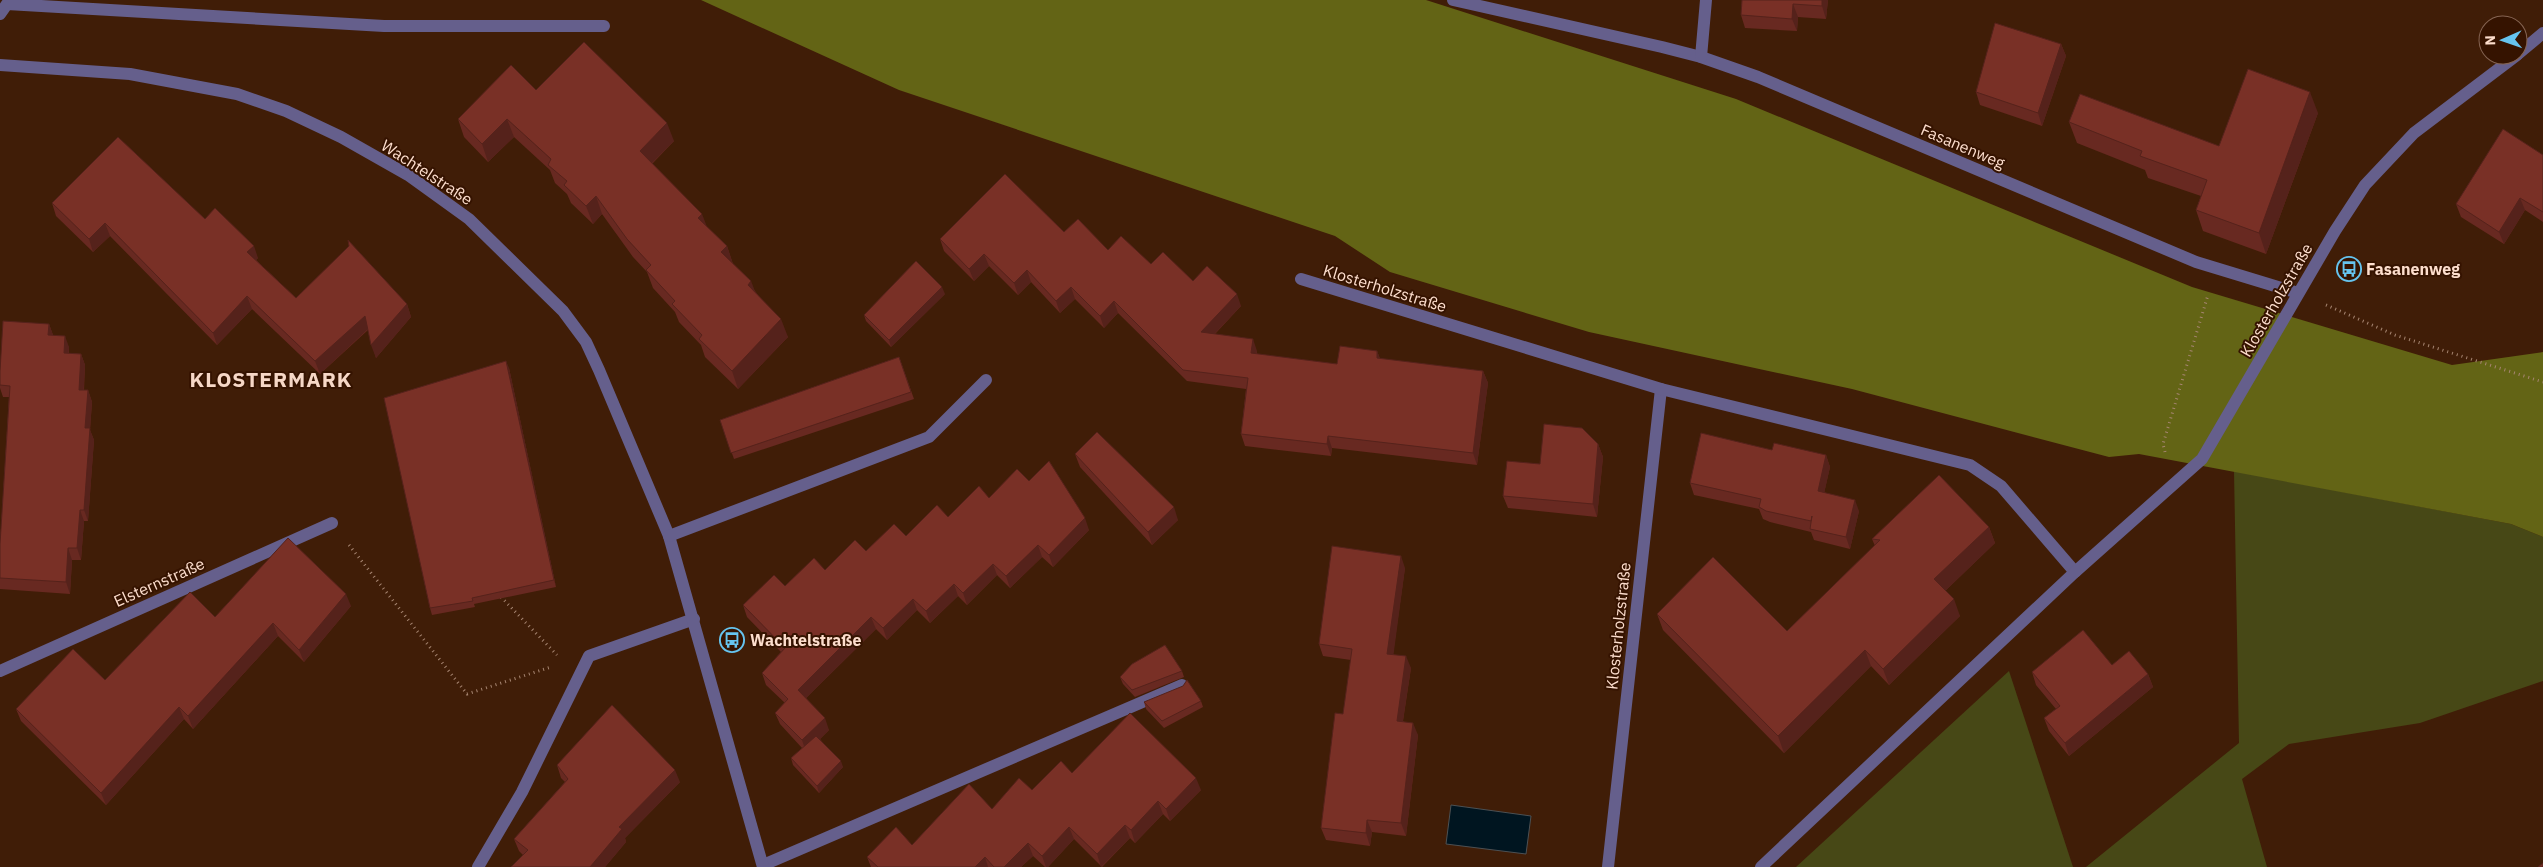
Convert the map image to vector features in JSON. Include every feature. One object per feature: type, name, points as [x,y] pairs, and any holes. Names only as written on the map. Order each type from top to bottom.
[{"type":"street","name":"Fasanenweg","points":[[1453,0],[1701,57],[1758,77],[2196,262],[2298,293]]},
{"type":"street","points":[[1701,57],[1706,0]]},
{"type":"street","points":[[0,14],[7,4],[384,26],[604,26]]},
{"type":"street","name":"Klosterholzstraße","points":[[2528,45],[2543,33]]},
{"type":"street","name":"Wachtelstraße","points":[[0,65],[130,74],[237,94],[286,111],[334,133],[408,175],[469,219],[563,311],[586,342],[669,536],[763,866],[1182,685]]},
{"type":"street","name":"Klosterholzstraße","points":[[1762,867],[2075,572],[2202,459],[2298,293],[2365,186],[2394,152],[2414,133],[2503,65]]},
{"type":"street","name":"Klosterholzstraße","points":[[1301,279],[1661,389],[1970,465],[2001,486],[2075,572]]},
{"type":"street","points":[[669,536],[929,437],[986,380]]},
{"type":"street","name":"Klosterholzstraße","points":[[1608,867],[1661,389]]},
{"type":"street","name":"Elsternstraße","points":[[0,671],[332,523]]},
{"type":"street","points":[[478,867],[522,792],[589,656],[694,619]]},
{"type":"path","points":[[2298,293],[2395,335],[2543,382]]},
{"type":"path","points":[[2164,444],[2209,294]]},
{"type":"path","points":[[332,523],[467,694],[589,656]]},
{"type":"path","points":[[500,596],[564,663]]},
{"type":"shaded area","points":[[701,0],[1426,0],[1736,99],[2192,287],[2452,365],[2543,352],[2543,537],[2511,524],[2139,454],[2109,457],[1852,389],[1589,332],[1390,272],[1335,236],[899,90]]},
{"type":"shaded area","points":[[2234,471],[2511,524],[2543,537],[2543,681],[2420,723],[2289,744],[2242,779],[2267,867],[2086,867],[2239,743]]},
{"type":"shaded area","points":[[2009,671],[2073,867],[1796,867]]},
{"type":"water","points":[[1451,805],[1531,816],[1526,854],[1446,844]]},
{"type":"building","points":[[1742,0],[1822,0],[1822,6],[1793,4],[1792,19],[1741,15]]},
{"type":"building","points":[[1995,23],[2061,44],[2038,113],[1976,92]]},
{"type":"building","points":[[584,42],[667,123],[640,151],[702,214],[698,218],[727,246],[721,252],[751,281],[748,285],[781,319],[732,371],[699,339],[702,335],[672,304],[675,301],[646,270],[651,265],[627,239],[596,196],[586,206],[564,185],[567,181],[548,165],[551,159],[507,119],[482,144],[458,119],[511,65],[536,90]]},
{"type":"building","points":[[2248,69],[2310,92],[2259,233],[2196,210],[2207,180],[2140,156],[2142,151],[2069,122],[2080,94],[2219,146]]},
{"type":"building","points":[[2503,129],[2543,155],[2543,212],[2520,198],[2499,232],[2456,204]]},
{"type":"building","points":[[118,137],[205,219],[215,208],[254,246],[247,252],[296,298],[349,246],[348,240],[407,304],[371,345],[365,316],[315,361],[247,296],[213,333],[105,223],[89,239],[52,203]]},
{"type":"building","points":[[1005,174],[1064,232],[1078,219],[1108,250],[1121,236],[1151,264],[1163,252],[1193,281],[1207,266],[1237,294],[1201,332],[1253,339],[1251,353],[1337,364],[1340,346],[1377,351],[1377,358],[1483,371],[1473,453],[1328,436],[1327,444],[1241,434],[1248,378],[1183,370],[1114,301],[1100,316],[1071,287],[1056,301],[1027,270],[1014,283],[984,254],[969,269],[940,239]]},
{"type":"building","points":[[916,261],[942,287],[889,340],[864,315]]},
{"type":"building","points":[[3,321],[49,324],[48,335],[65,336],[64,353],[81,354],[79,390],[88,390],[85,428],[90,428],[84,510],[80,510],[77,548],[68,548],[66,582],[0,578],[0,544],[10,386],[0,385]]},
{"type":"building","points":[[899,357],[911,392],[731,453],[720,420]]},
{"type":"building","points":[[506,361],[554,580],[472,598],[473,601],[430,608],[384,398]]},
{"type":"building","points":[[1544,424],[1582,428],[1598,444],[1593,504],[1503,496],[1507,461],[1540,464]]},
{"type":"building","points":[[1097,432],[1174,507],[1148,532],[1075,454]]},
{"type":"building","points":[[1701,433],[1772,450],[1774,443],[1826,455],[1818,491],[1855,500],[1846,537],[1810,529],[1812,516],[1811,521],[1766,511],[1759,507],[1761,499],[1690,483]]},
{"type":"building","points":[[1049,461],[1085,518],[1049,555],[1038,545],[1006,576],[993,564],[963,593],[954,584],[926,611],[913,599],[883,628],[871,617],[798,690],[825,718],[802,740],[775,713],[788,699],[762,673],[785,648],[743,605],[774,575],[785,586],[814,558],[825,570],[855,540],[866,551],[894,524],[906,536],[937,505],[948,517],[979,486],[989,498],[1017,469],[1029,481]]},
{"type":"building","points":[[1939,475],[1989,527],[1934,579],[1954,599],[1883,669],[1865,650],[1778,736],[1657,614],[1713,557],[1787,631],[1880,540],[1872,539]]},
{"type":"building","points":[[288,538],[346,594],[299,650],[273,623],[188,716],[179,707],[101,793],[16,709],[73,649],[105,680],[190,592],[215,617]]},
{"type":"building","points":[[1332,546],[1401,556],[1387,654],[1406,656],[1397,721],[1413,723],[1401,823],[1367,820],[1366,833],[1321,828],[1335,713],[1343,714],[1352,649],[1319,644]]},
{"type":"building","points":[[2083,630],[2112,665],[2129,651],[2148,674],[2065,743],[2044,718],[2060,706],[2032,672]]},
{"type":"building","points":[[1165,645],[1182,671],[1132,690],[1120,677],[1132,664]]},
{"type":"building","points":[[1187,680],[1201,701],[1162,721],[1144,702],[1183,686]]},
{"type":"building","points":[[612,705],[675,770],[619,827],[622,829],[590,867],[511,867],[528,850],[514,839],[568,779],[557,765]]},
{"type":"building","points":[[1130,713],[1196,778],[1166,809],[1158,801],[1131,830],[1125,825],[1097,854],[1069,827],[1042,856],[1028,843],[1004,867],[994,867],[985,857],[975,867],[878,867],[867,857],[896,827],[912,845],[969,784],[992,809],[1019,778],[1032,790],[1061,761],[1072,773]]},
{"type":"building","points":[[816,736],[841,761],[817,786],[791,758]]},
{"type":"place","name":"Fasanenweg","points":[[2349,269]]},
{"type":"place","name":"Wachtelstraße","points":[[732,640]]},
{"type":"district","name":"KLOSTERMARK","points":[[271,379]]}]
